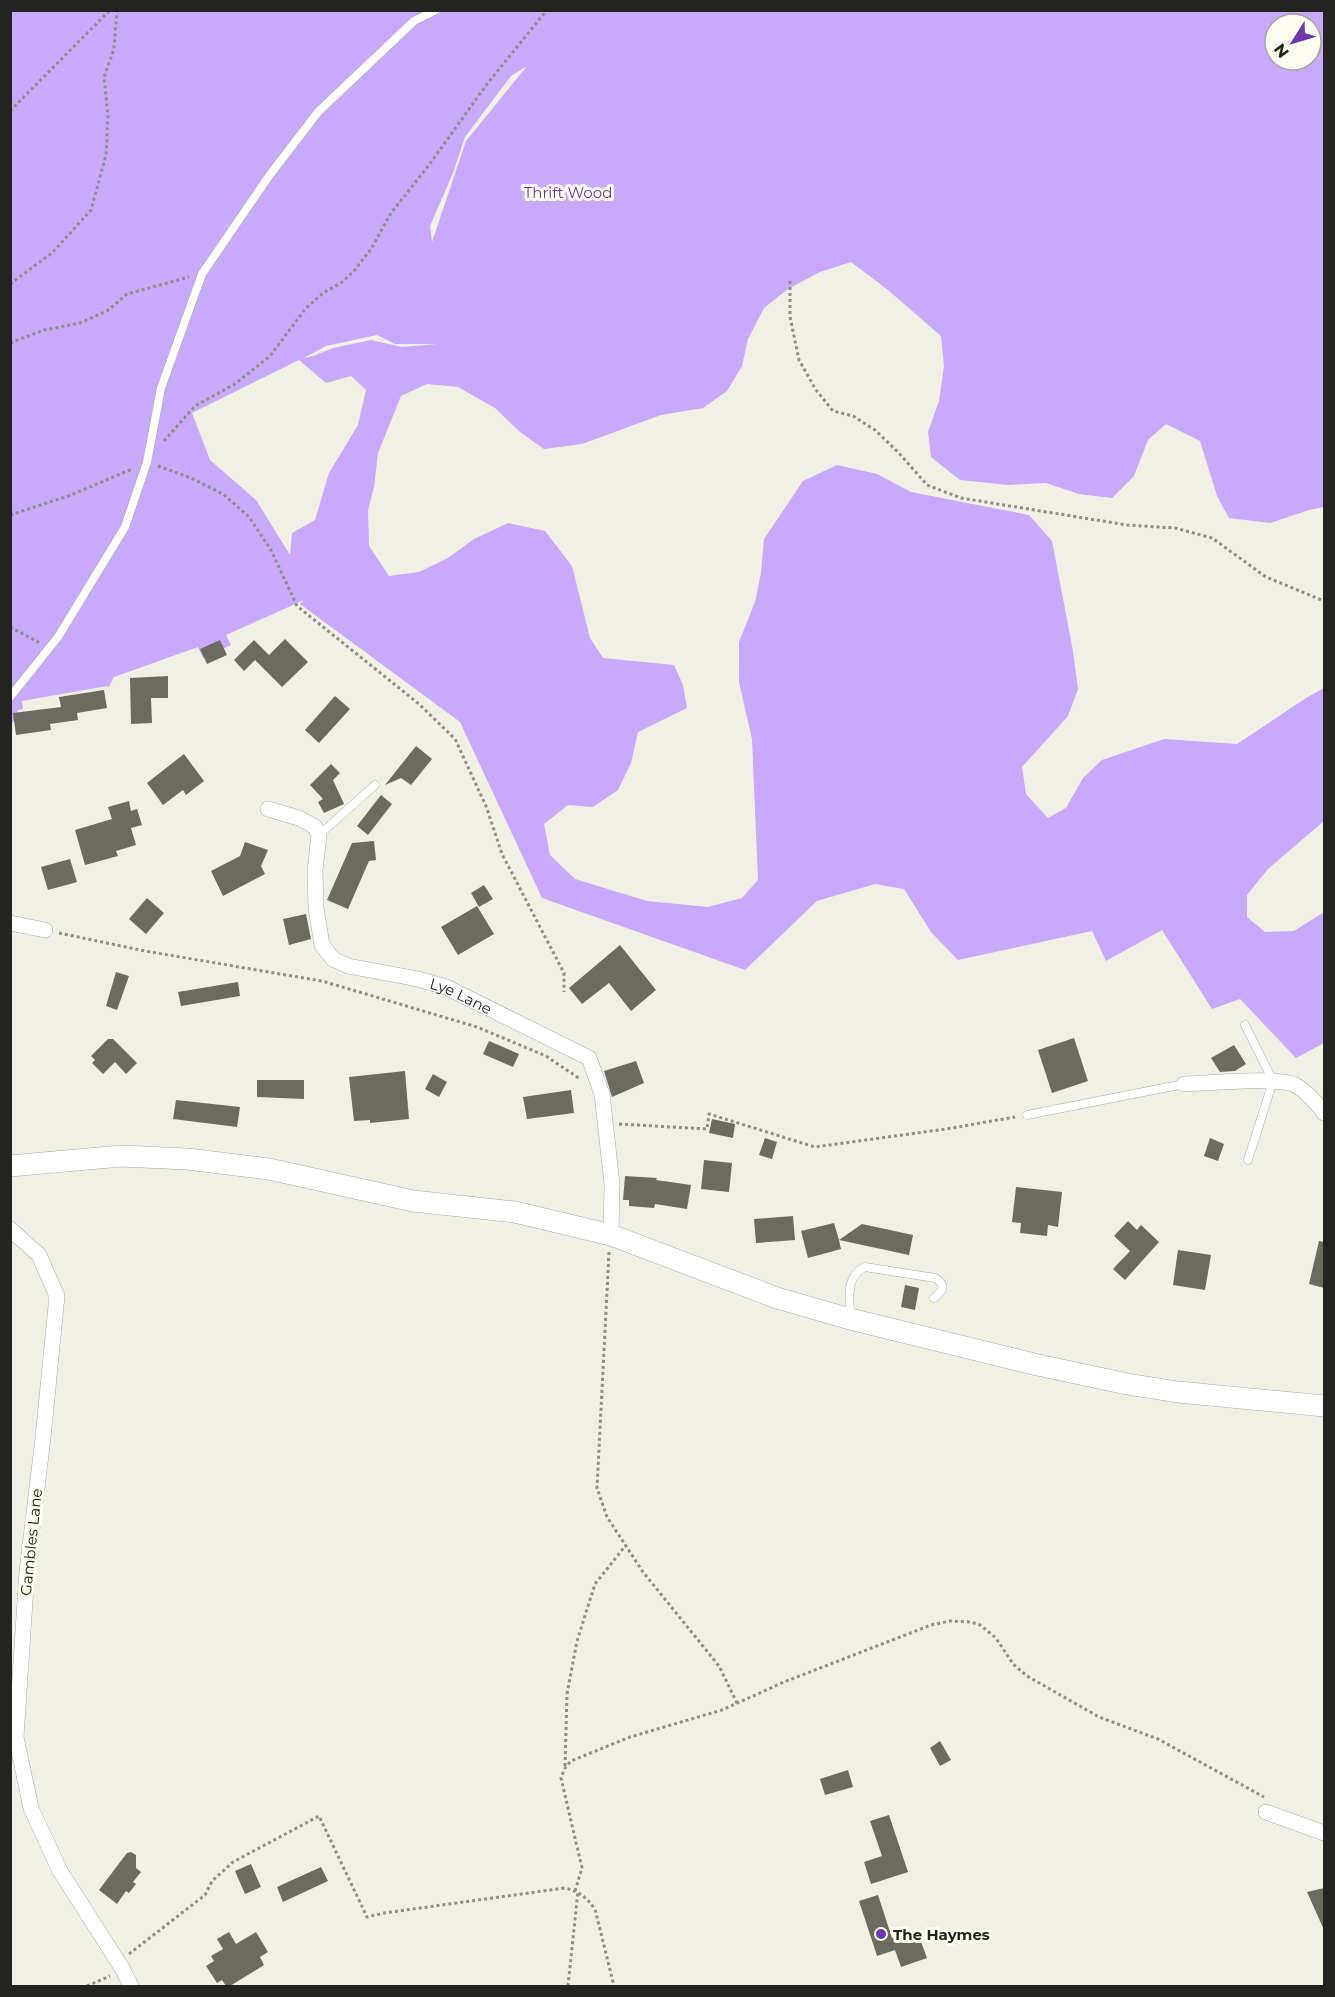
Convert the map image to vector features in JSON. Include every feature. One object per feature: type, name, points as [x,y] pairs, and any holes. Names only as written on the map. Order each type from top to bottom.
[{"type":"main road","points":[[10,1166],[121,1156],[187,1159],[247,1165],[413,1201],[515,1212],[610,1235],[777,1298],[850,1319],[1038,1365],[1127,1384],[1178,1392],[1324,1406]]},
{"type":"street","points":[[268,809],[299,818],[315,828],[319,835]]},
{"type":"street","name":"Lye Lane","points":[[319,835],[315,871],[316,908],[322,945],[333,959],[348,966],[418,979],[446,987],[589,1059],[602,1094],[612,1184],[610,1235]]},
{"type":"street","points":[[10,923],[45,930]]},
{"type":"street","points":[[1184,1084],[1273,1081],[1295,1085],[1324,1113]]},
{"type":"street","name":"Gambles Lane","points":[[10,1229],[39,1255],[57,1296],[44,1438],[27,1571],[16,1737],[31,1808],[60,1871],[131,1986]]},
{"type":"street","points":[[1269,1807],[1324,1833]]},
{"type":"lane","points":[[10,697],[49,648],[125,527],[147,462],[161,388],[202,274],[269,176],[318,112],[414,21],[436,10]]},
{"type":"lane","points":[[319,835],[375,785]]},
{"type":"lane","points":[[1245,1025],[1273,1081],[1248,1160]]},
{"type":"lane","points":[[1028,1115],[1184,1084]]},
{"type":"lane","points":[[850,1319],[851,1281],[855,1274],[865,1267],[936,1278],[942,1282],[943,1287],[942,1292],[934,1298]]},
{"type":"path","points":[[10,111],[110,10]]},
{"type":"path","points":[[10,284],[52,254],[91,210],[106,155],[108,116],[104,77],[114,49],[117,10]]},
{"type":"path","points":[[10,515],[71,495],[147,462],[195,406],[235,384],[270,356],[306,308],[354,271],[371,249],[391,213],[429,165],[487,84],[547,10]]},
{"type":"path","points":[[10,343],[44,330],[80,323],[107,311],[127,294],[202,274]]},
{"type":"path","points":[[790,281],[790,317],[799,360],[816,390],[833,411],[853,416],[875,430],[927,485],[961,498],[1127,525],[1175,528],[1212,538],[1266,577],[1324,601]]},
{"type":"path","points":[[147,462],[191,478],[223,495],[249,517],[271,550],[297,606],[419,704],[455,739],[486,806],[502,854],[564,973],[564,992]]},
{"type":"path","points":[[10,627],[49,648]]},
{"type":"path","points":[[45,930],[145,951],[322,981],[477,1027],[546,1056],[602,1094]]},
{"type":"path","points":[[605,1123],[707,1128],[709,1114],[815,1147],[1028,1115]]},
{"type":"path","points":[[608,1263],[597,1488],[607,1516],[643,1572],[719,1666],[737,1703]]},
{"type":"path","points":[[565,1768],[567,1694],[577,1641],[595,1584],[626,1545]]},
{"type":"path","points":[[568,1986],[577,1891],[582,1868],[562,1788],[561,1778],[571,1761],[630,1737],[722,1710],[841,1659],[931,1625],[950,1621],[980,1625],[996,1638],[1013,1664],[1027,1676],[1100,1717],[1158,1739],[1269,1807]]},
{"type":"path","points":[[87,1986],[101,1982],[205,1895],[212,1881],[233,1862],[319,1816],[367,1917],[565,1888],[577,1891],[588,1899],[595,1909],[614,1986]]},
{"type":"green space","name":"Thrift Wood","points":[[11,11],[1324,11],[1324,507],[1270,523],[1229,518],[1217,496],[1200,441],[1166,424],[1148,440],[1134,476],[1112,498],[1079,494],[1046,483],[1008,485],[960,480],[931,457],[928,432],[939,401],[944,366],[941,336],[888,290],[851,262],[820,272],[788,289],[764,308],[748,339],[742,366],[727,391],[703,408],[661,415],[582,444],[544,449],[520,432],[495,408],[458,387],[427,384],[401,396],[378,453],[374,487],[368,510],[369,546],[389,576],[419,572],[448,558],[474,539],[508,523],[545,531],[572,566],[590,638],[603,658],[674,665],[683,685],[687,708],[638,732],[631,763],[618,790],[593,807],[568,805],[544,824],[550,855],[575,879],[647,901],[708,907],[742,898],[758,880],[752,739],[739,682],[739,642],[755,602],[761,573],[764,539],[803,481],[837,465],[877,474],[911,492],[1029,515],[1052,541],[1078,689],[1068,716],[1022,767],[1026,794],[1048,818],[1066,808],[1083,778],[1102,760],[1164,739],[1237,744],[1324,688],[1324,821],[1268,869],[1247,895],[1247,917],[1265,932],[1294,931],[1324,912],[1324,1043],[1296,1058],[1240,999],[1212,1009],[1162,930],[1106,961],[1092,931],[958,960],[931,932],[904,889],[875,884],[817,901],[745,970],[542,898],[460,722],[300,604],[304,600],[226,635],[231,645],[203,658],[198,647],[114,677],[108,688],[107,686],[22,701],[23,709],[18,710],[11,727]],"holes":[[[527,66],[466,141],[432,242],[430,226],[453,173],[465,137],[511,76]],[[377,335],[395,344],[437,344],[402,347],[371,340],[333,348],[304,358],[326,346]],[[299,360],[326,383],[351,376],[366,390],[358,425],[329,473],[315,520],[292,533],[290,555],[256,500],[210,460],[192,413]]]},
{"type":"building","points":[[285,639],[308,662],[282,687],[255,660],[244,671],[234,660],[254,640],[269,655]]},
{"type":"building","points":[[220,640],[227,655],[207,664],[200,649]]},
{"type":"building","points":[[168,676],[168,698],[151,698],[152,723],[131,724],[130,678]]},
{"type":"building","points":[[104,690],[107,708],[77,713],[78,720],[50,724],[51,730],[16,735],[13,713],[61,707],[59,697]]},
{"type":"building","points":[[335,696],[350,709],[319,743],[305,730]]},
{"type":"building","points":[[416,746],[432,759],[411,785],[401,778],[385,785]]},
{"type":"building","points":[[184,754],[204,781],[186,795],[183,790],[163,805],[147,783]]},
{"type":"building","points":[[331,764],[340,773],[333,780],[344,804],[324,813],[318,802],[323,799],[310,785]]},
{"type":"building","points":[[381,795],[392,804],[368,835],[357,826]]},
{"type":"building","points":[[129,801],[131,811],[137,809],[142,825],[131,828],[136,845],[116,851],[118,856],[85,865],[75,830],[112,819],[108,807]]},
{"type":"building","points":[[374,841],[376,860],[369,861],[348,909],[327,900],[352,843]]},
{"type":"building","points":[[245,842],[268,850],[261,866],[265,874],[223,896],[211,871],[240,856]]},
{"type":"building","points":[[70,859],[77,882],[48,890],[41,867]]},
{"type":"building","points":[[484,885],[493,899],[479,907],[471,893]]},
{"type":"building","points":[[147,898],[164,913],[146,934],[129,919]]},
{"type":"building","points":[[477,906],[494,934],[458,955],[441,927]]},
{"type":"building","points":[[306,914],[311,939],[289,945],[283,919]]},
{"type":"building","points":[[620,945],[656,990],[631,1011],[609,983],[582,1004],[569,988]]},
{"type":"building","points":[[116,972],[129,976],[117,1010],[106,1006]]},
{"type":"building","points":[[238,982],[240,996],[181,1006],[178,992]]},
{"type":"building","points":[[1074,1038],[1088,1081],[1052,1093],[1038,1050]]},
{"type":"building","points":[[108,1039],[113,1039],[137,1063],[126,1074],[115,1062],[103,1074],[92,1063],[95,1060],[91,1056]]},
{"type":"building","points":[[489,1041],[519,1054],[513,1067],[483,1054]]},
{"type":"building","points":[[1234,1045],[1246,1064],[1235,1071],[1220,1072],[1211,1058]]},
{"type":"building","points":[[636,1061],[644,1083],[612,1097],[604,1071]]},
{"type":"building","points":[[405,1071],[409,1119],[370,1123],[370,1120],[354,1121],[349,1077]]},
{"type":"building","points":[[433,1074],[447,1082],[439,1097],[425,1089]]},
{"type":"building","points":[[257,1080],[304,1080],[304,1099],[257,1097]]},
{"type":"building","points":[[571,1090],[574,1113],[527,1119],[523,1097]]},
{"type":"building","points":[[176,1100],[240,1107],[237,1127],[173,1119]]},
{"type":"building","points":[[712,1119],[735,1124],[733,1138],[709,1133]]},
{"type":"building","points":[[765,1138],[777,1142],[772,1159],[759,1155]]},
{"type":"building","points":[[1210,1138],[1224,1144],[1218,1161],[1204,1156]]},
{"type":"building","points":[[704,1160],[732,1163],[729,1192],[701,1189]]},
{"type":"building","points":[[625,1176],[657,1178],[656,1180],[691,1185],[687,1209],[655,1204],[654,1208],[629,1206],[629,1200],[623,1200]]},
{"type":"building","points":[[1016,1187],[1062,1192],[1058,1227],[1048,1225],[1047,1236],[1020,1233],[1021,1223],[1012,1222]]},
{"type":"building","points":[[793,1216],[795,1240],[756,1243],[754,1219]]},
{"type":"building","points":[[1128,1221],[1137,1230],[1141,1225],[1159,1242],[1125,1280],[1113,1269],[1130,1251],[1114,1236]]},
{"type":"building","points":[[834,1223],[841,1249],[808,1258],[801,1231]]},
{"type":"building","points":[[862,1224],[913,1235],[909,1255],[839,1240]]},
{"type":"building","points":[[1319,1241],[1324,1242],[1324,1288],[1309,1284]]},
{"type":"building","points":[[1178,1250],[1211,1255],[1205,1290],[1173,1285]]},
{"type":"building","points":[[905,1285],[919,1288],[915,1310],[901,1307]]},
{"type":"building","points":[[940,1741],[951,1760],[940,1766],[930,1748]]},
{"type":"building","points":[[848,1770],[853,1787],[825,1795],[820,1779]]},
{"type":"building","points":[[889,1815],[908,1872],[871,1884],[864,1862],[882,1856],[870,1821]]},
{"type":"building","points":[[131,1852],[136,1855],[136,1868],[141,1872],[133,1882],[136,1884],[129,1893],[126,1891],[117,1904],[99,1890],[127,1853]]},
{"type":"building","points":[[251,1864],[261,1887],[245,1894],[235,1871]]},
{"type":"building","points":[[321,1867],[328,1881],[283,1902],[277,1887]]},
{"type":"building","points":[[1324,1888],[1324,1930],[1307,1892]]},
{"type":"building","name":"The Haymes","points":[[878,1895],[892,1938],[917,1931],[927,1958],[901,1967],[895,1950],[877,1956],[859,1901]]},
{"type":"building","points":[[229,1932],[236,1944],[256,1932],[268,1952],[260,1957],[264,1965],[230,1986],[226,1986],[222,1980],[217,1983],[206,1966],[214,1961],[211,1956],[223,1949],[217,1939]]},
{"type":"place","name":"The Haymes","points":[[881,1934]]}]
